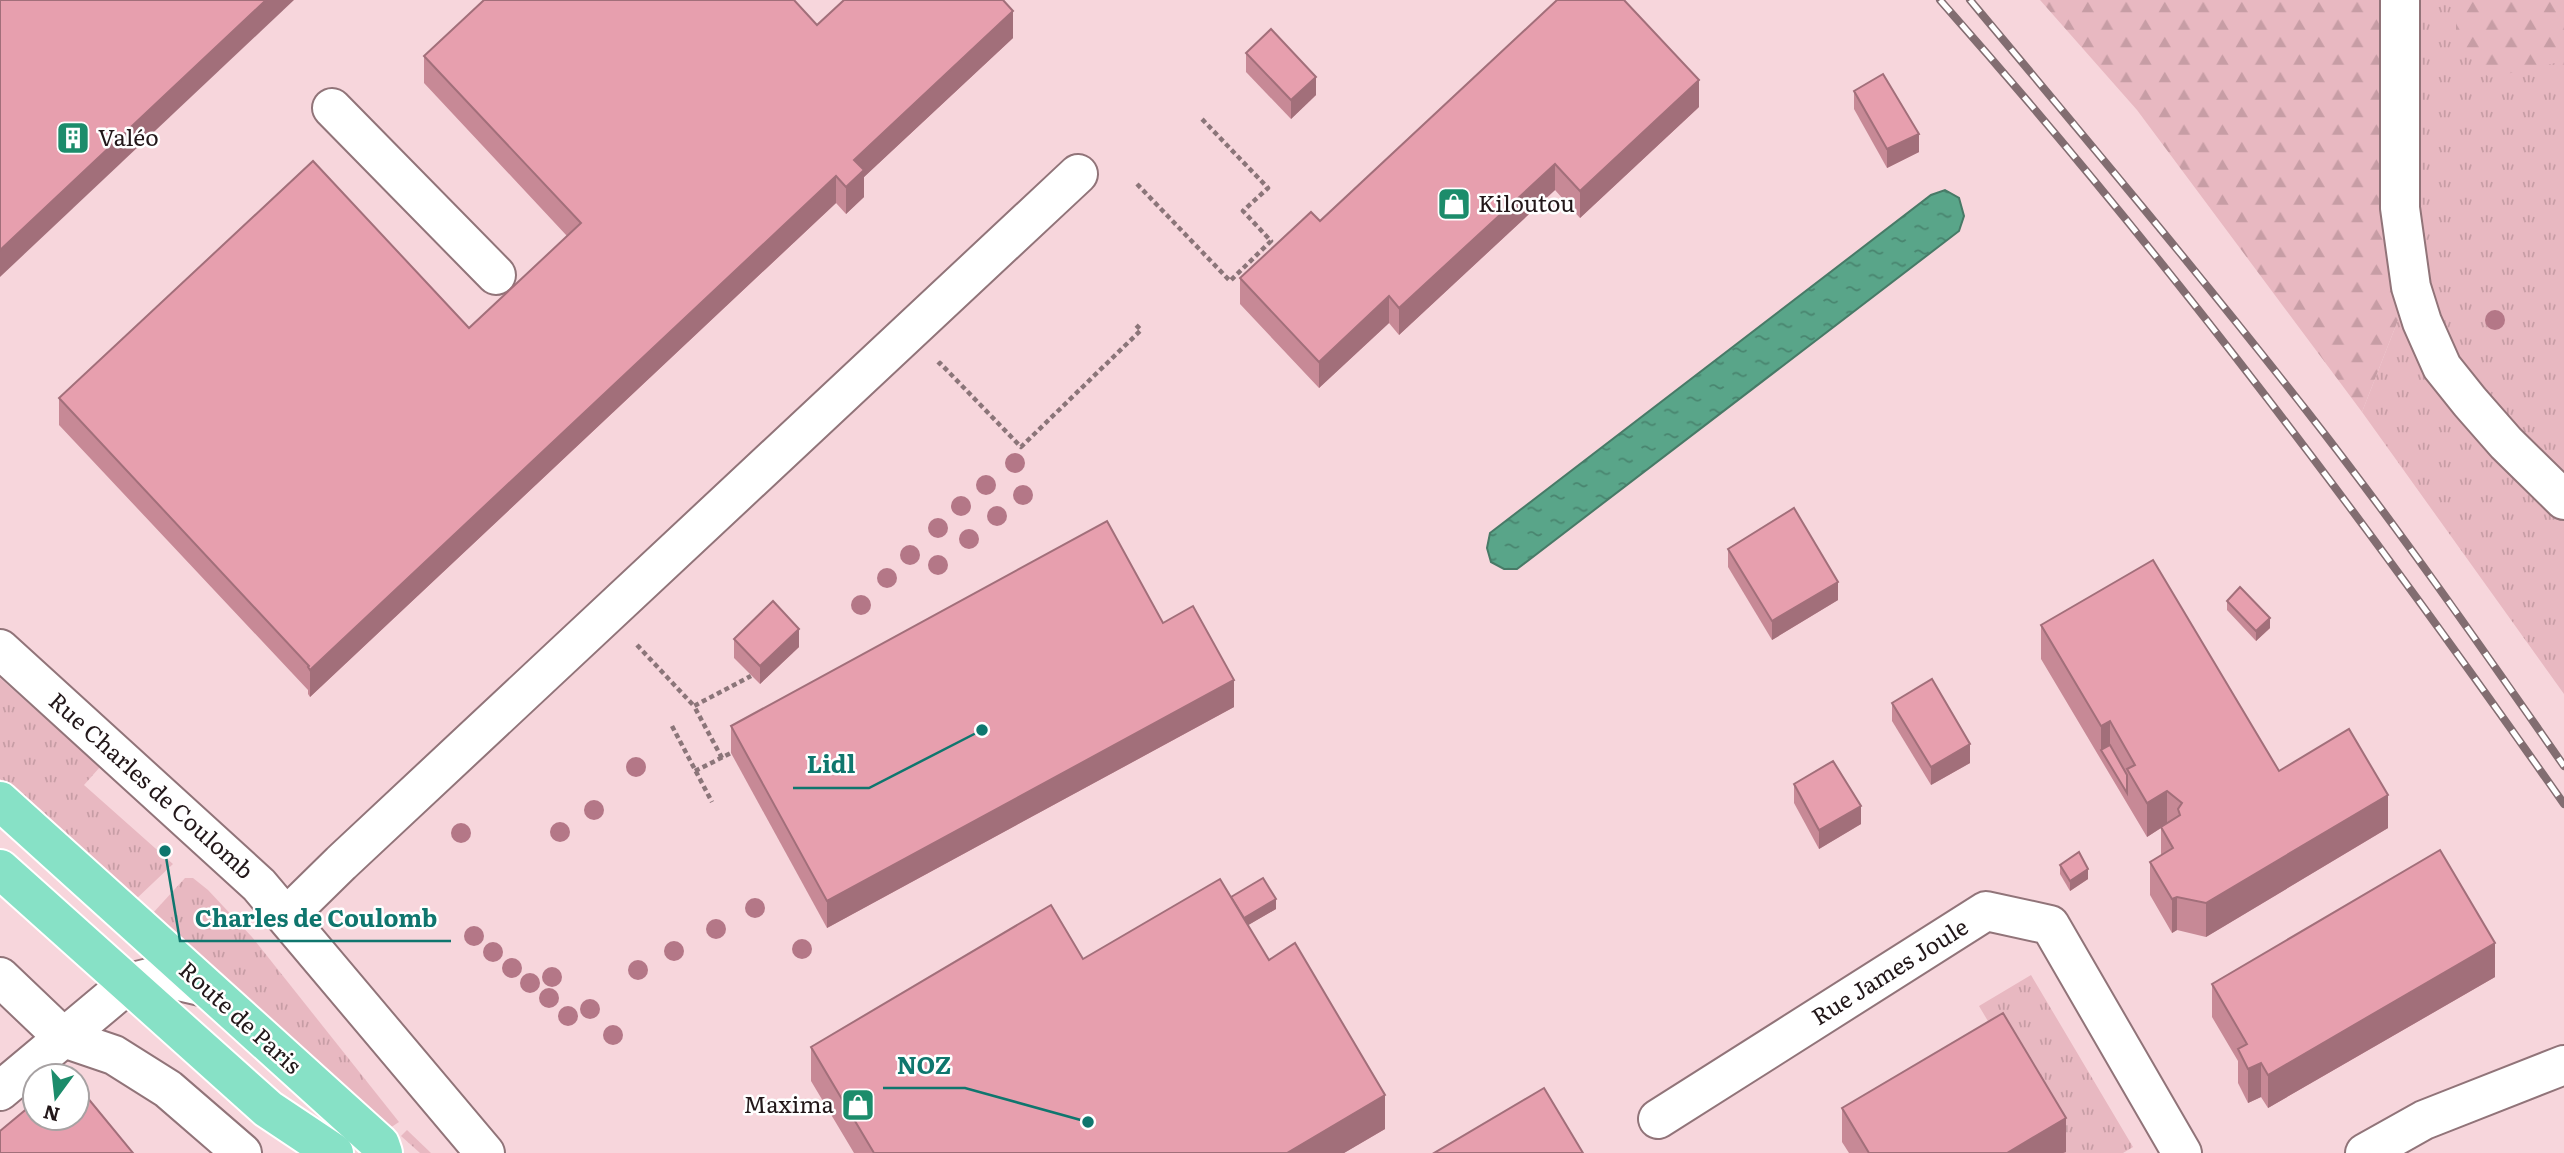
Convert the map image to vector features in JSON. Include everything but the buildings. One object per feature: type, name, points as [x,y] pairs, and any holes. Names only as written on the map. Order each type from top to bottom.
[{"type":"main road","name":"Route de Paris","points":[[0,801],[380,1144],[383,1153]]},
{"type":"main road","points":[[0,869],[268,1109],[334,1153]]},
{"type":"street","points":[[2400,0],[2400,208],[2411,287],[2422,322],[2442,367],[2506,443],[2564,500]]},
{"type":"street","points":[[332,108],[496,275]]},
{"type":"street","points":[[287,916],[1078,174]]},
{"type":"street","name":"Rue Charles de Coulomb","points":[[0,649],[259,885],[485,1153]]},
{"type":"street","name":"Rue James Joule","points":[[1658,1119],[1986,911],[2050,925],[2182,1153]]},
{"type":"street","points":[[0,1091],[129,983],[157,975],[205,987]]},
{"type":"street","points":[[0,977],[64,1038],[114,1055],[168,1089],[242,1153]]},
{"type":"street","points":[[2365,1153],[2424,1120],[2564,1065]]},
{"type":"path","points":[[1137,184],[1230,281],[1271,241],[1243,211],[1268,188],[1200,117]]},
{"type":"path","points":[[1257,255],[1265,264]]},
{"type":"path","points":[[930,372],[940,363],[1021,447],[1141,330],[1134,323]]},
{"type":"path","points":[[627,654],[647,636]]},
{"type":"path","points":[[637,645],[694,706],[722,758]]},
{"type":"path","points":[[694,706],[751,676]]},
{"type":"path","points":[[672,726],[712,802]]},
{"type":"path","points":[[695,771],[731,753]]},
{"type":"green space","points":[[2040,0],[2412,0],[2411,287],[2362,412],[2137,110]]},
{"type":"green space","points":[[2412,0],[2564,0],[2564,694],[2362,412],[2411,287]]},
{"type":"green space","points":[[2456,0],[2564,0],[2564,69],[2555,63],[2489,78],[2456,37]]},
{"type":"green space","points":[[0,678],[100,767],[84,785],[173,864],[134,901],[0,779]]},
{"type":"green space","points":[[185,878],[193,878],[208,890],[252,937],[399,1122],[390,1128],[152,914]]},
{"type":"green space","points":[[2031,975],[2133,1147],[2123,1153],[2063,1153],[2065,1151],[1979,1006]]},
{"type":"green space","points":[[407,1130],[431,1153],[420,1153],[401,1136]]},
{"type":"water","points":[[1945,190],[1959,198],[1964,216],[1959,231],[1517,569],[1504,569],[1491,562],[1487,548],[1490,533],[1931,195]]},
{"type":"railway","points":[[1940,0],[2105,194],[2263,393],[2416,597],[2564,804]]},
{"type":"railway","points":[[1970,0],[2182,255],[2306,410],[2405,541],[2564,766]]},
{"type":"place","name":"Valéo","points":[[73,138]]},
{"type":"place","name":"Kiloutou","points":[[1454,204]]},
{"type":"place","name":"Lidl","points":[[982,730]]},
{"type":"place","name":"Charles de Coulomb","points":[[165,851]]},
{"type":"place","name":"Maxima","points":[[858,1105]]},
{"type":"place","name":"NOZ","points":[[1088,1122]]}]
